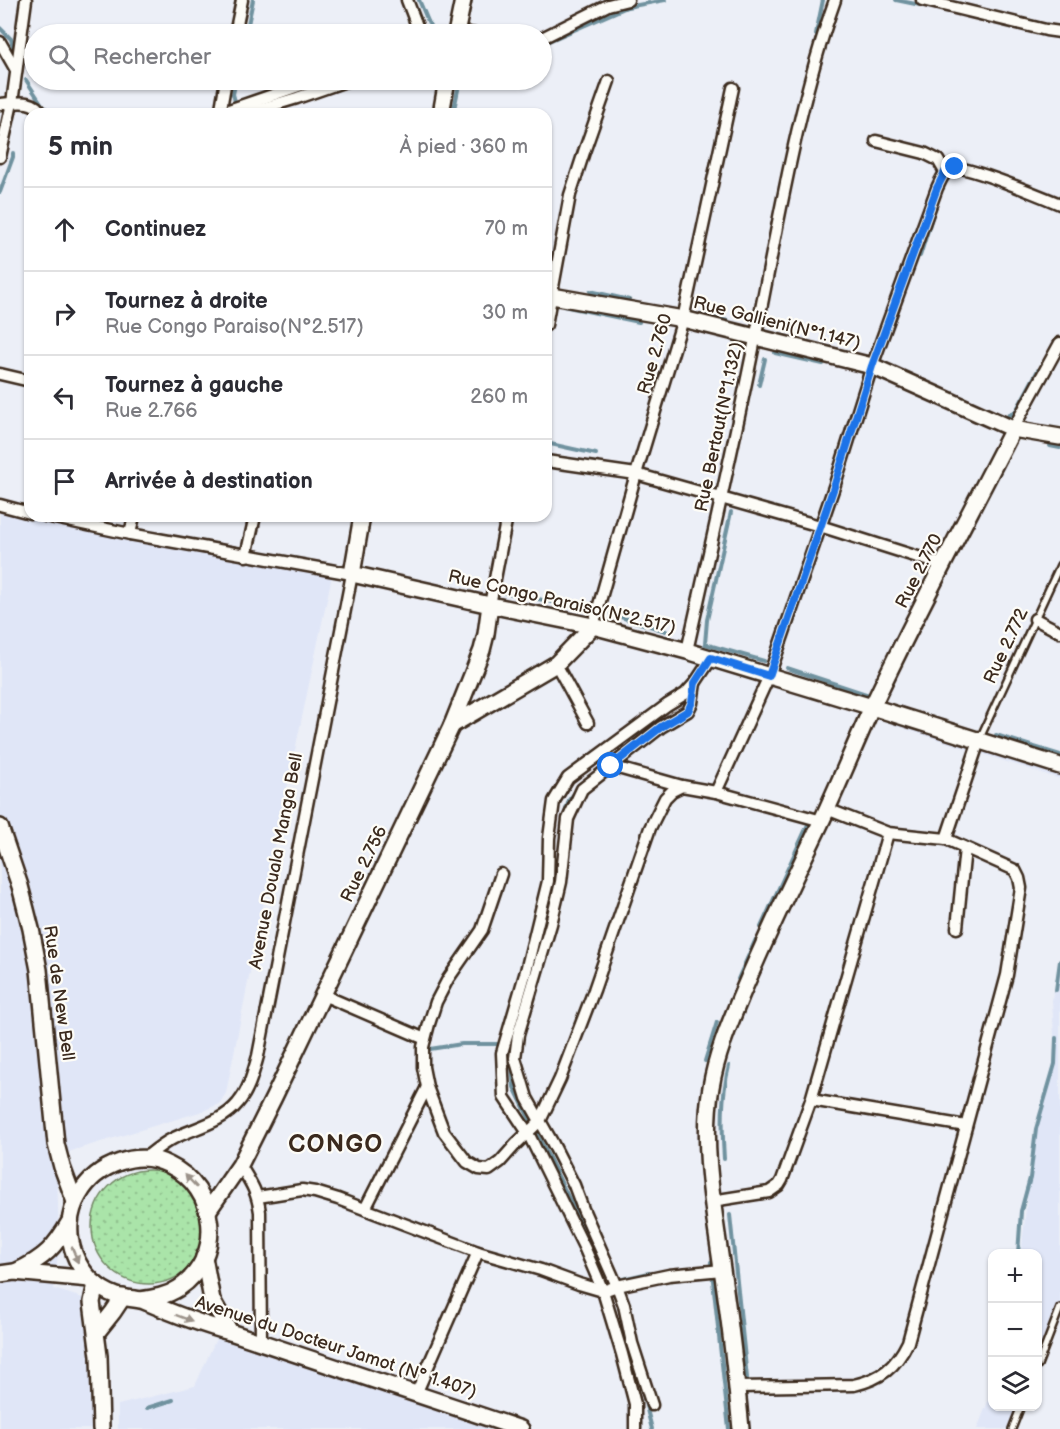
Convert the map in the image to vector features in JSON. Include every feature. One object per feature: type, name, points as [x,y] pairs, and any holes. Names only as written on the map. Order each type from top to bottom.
[{"type":"street","points":[[0,157],[12,103],[26,0]]},
{"type":"street","points":[[237,24],[242,0]]},
{"type":"street","points":[[407,0],[416,24]]},
{"type":"street","points":[[458,24],[463,0]]},
{"type":"street","points":[[552,33],[608,5],[628,0]]},
{"type":"street","name":"Rue Bertaut(N°1.132)","points":[[687,651],[799,124],[835,0]]},
{"type":"street","points":[[922,0],[1060,32]]},
{"type":"street","points":[[0,42],[17,71]]},
{"type":"street","points":[[552,280],[570,195],[609,81]]},
{"type":"street","name":"Rue 2.760","points":[[593,626],[683,319],[733,88]]},
{"type":"street","points":[[221,108],[224,90]]},
{"type":"street","points":[[231,108],[285,90]]},
{"type":"street","points":[[266,108],[321,90]]},
{"type":"street","points":[[442,108],[445,90]]},
{"type":"street","points":[[0,104],[34,104],[38,108]]},
{"type":"street","points":[[876,141],[924,153],[938,160],[945,172]]},
{"type":"street","points":[[716,792],[769,676],[835,484],[872,366],[945,172],[955,167],[972,171],[1060,204]]},
{"type":"street","name":"Rue Gallieni(N°1.147)","points":[[552,295],[683,319],[872,366],[1013,429],[1060,437]]},
{"type":"street","name":"Rue 2.770","points":[[741,1429],[712,1201],[708,1121],[711,1087],[719,1054],[757,957],[872,707],[1013,429],[1060,343]]},
{"type":"street","points":[[0,374],[24,380]]},
{"type":"street","points":[[552,462],[636,474],[820,526],[943,565]]},
{"type":"street","points":[[0,505],[24,511]]},
{"type":"street","name":"Rue Congo Paraiso(N°2.517)","points":[[73,522],[352,574],[593,626],[711,658],[1060,766]]},
{"type":"street","points":[[130,534],[133,522]]},
{"type":"street","points":[[246,556],[254,522]]},
{"type":"street","name":"Avenue Douala Manga Bell","points":[[145,1158],[174,1138],[218,1119],[237,1104],[251,1081],[258,1056],[361,522]]},
{"type":"street","name":"Rue 2.756","points":[[208,1211],[240,1166],[452,725],[482,650],[506,522]]},
{"type":"street","points":[[1035,620],[1060,632]]},
{"type":"street","points":[[452,725],[556,664],[593,626]]},
{"type":"street","points":[[635,1429],[635,1404],[603,1291],[528,1133],[504,1097],[502,1053],[526,971],[548,881],[549,838],[554,801],[568,778],[685,694],[711,658]]},
{"type":"street","points":[[556,664],[588,723]]},
{"type":"street","points":[[652,1405],[617,1286],[574,1185],[527,1098],[515,1058],[518,1035],[561,882],[568,819],[582,789],[661,727],[688,711],[695,683]]},
{"type":"street","points":[[946,839],[979,741]]},
{"type":"street","points":[[611,766],[682,786],[824,815],[888,833],[946,839],[1015,870],[1021,888],[1007,975],[908,1342],[896,1364],[879,1377],[854,1385],[737,1387]]},
{"type":"street","points":[[501,874],[482,930],[448,979],[436,1002],[423,1047],[423,1067],[427,1087],[444,1132],[467,1162],[479,1169],[489,1170],[540,1121],[560,1079],[594,990],[650,828],[665,798],[682,786]]},
{"type":"street","name":"Rue de New Bell","points":[[0,827],[20,886],[31,929],[39,969],[56,1144],[75,1202]]},
{"type":"street","points":[[712,1201],[770,1192],[779,1185],[811,1100],[888,833]]},
{"type":"street","points":[[957,928],[965,848]]},
{"type":"street","points":[[323,995],[425,1039]]},
{"type":"street","points":[[365,1209],[427,1087]]},
{"type":"street","points":[[811,1100],[966,1126]]},
{"type":"street","points":[[7,1273],[32,1264],[44,1256],[61,1236],[84,1186],[103,1169],[128,1159],[145,1158],[162,1162],[178,1169],[191,1180],[202,1194],[208,1211],[209,1242],[198,1269],[189,1280],[167,1294],[140,1300],[117,1296],[93,1282],[83,1271],[70,1242],[70,1220]]},
{"type":"street","points":[[240,1166],[255,1190],[260,1212],[261,1343]]},
{"type":"street","points":[[258,1197],[302,1190],[315,1192],[478,1251],[603,1291],[669,1275],[722,1269]]},
{"type":"street","points":[[416,1394],[478,1251]]},
{"type":"street","points":[[204,1257],[212,1300],[230,1332]]},
{"type":"street","points":[[7,1273],[93,1282]]},
{"type":"street","points":[[93,1282],[92,1302],[97,1332],[101,1429]]},
{"type":"street","points":[[97,1332],[123,1297]]},
{"type":"street","name":"Avenue du Docteur Jamot (N° 1.407)","points":[[140,1300],[182,1317],[521,1429]]},
{"type":"lane","name":"Rue 2.772","points":[[979,741],[1060,565]]},
{"type":"lane","points":[[1041,1357],[1060,1308]]},
{"type":"lane","points":[[1012,1429],[1019,1411]]},
{"type":"shaded area","points":[[0,501],[24,506],[24,522],[100,522],[333,571],[226,1093],[219,1104],[203,1111],[71,1151],[57,1165],[59,1245],[54,1289],[89,1300],[91,1429],[0,1429]]},
{"type":"shaded area","points":[[896,708],[1060,758],[1060,779],[890,724]]},
{"type":"shaded area","points":[[1060,968],[1060,1303],[1042,1350],[1042,1249],[1022,1249],[1033,1145],[1055,1055],[1052,1000]]},
{"type":"shaded area","points":[[219,1332],[502,1429],[118,1429],[118,1405],[195,1386]]},
{"type":"shaded area","points":[[988,1401],[988,1411],[1017,1411],[1010,1429],[977,1429]]},
{"type":"green space","points":[[149,1170],[171,1175],[189,1187],[201,1205],[206,1227],[201,1249],[189,1267],[171,1279],[149,1284],[127,1279],[109,1267],[97,1249],[92,1227],[97,1205],[109,1187],[127,1175]]},
{"type":"waterway","points":[[248,24],[253,0]]},
{"type":"waterway","points":[[419,0],[429,24]]},
{"type":"waterway","points":[[552,40],[627,7],[665,0]]},
{"type":"waterway","points":[[816,34],[823,0]]},
{"type":"waterway","points":[[896,0],[925,6]]},
{"type":"waterway","points":[[0,28],[11,39],[15,55]]},
{"type":"waterway","points":[[33,90],[46,108]]},
{"type":"waterway","points":[[234,90],[236,105]]},
{"type":"waterway","points":[[454,108],[458,90]]},
{"type":"waterway","points":[[0,192],[13,153]]},
{"type":"waterway","points":[[945,181],[950,177],[958,176]]},
{"type":"waterway","points":[[920,256],[935,208]]},
{"type":"waterway","points":[[590,291],[629,300]]},
{"type":"waterway","points":[[563,306],[639,322]]},
{"type":"waterway","points":[[695,314],[728,321]]},
{"type":"waterway","points":[[775,353],[823,364]]},
{"type":"waterway","points":[[759,385],[765,359]]},
{"type":"waterway","points":[[1008,416],[1016,411],[1038,370]]},
{"type":"waterway","points":[[552,444],[596,454]]},
{"type":"waterway","points":[[1050,446],[1060,448]]},
{"type":"waterway","points":[[731,512],[707,620],[705,644],[764,661]]},
{"type":"waterway","points":[[497,591],[589,609]]},
{"type":"waterway","points":[[611,614],[666,631]]},
{"type":"waterway","points":[[787,668],[869,695]]},
{"type":"waterway","points":[[996,735],[1060,755]]},
{"type":"waterway","points":[[564,816],[569,800],[576,791]]},
{"type":"waterway","points":[[761,927],[810,820]]},
{"type":"waterway","points":[[738,979],[755,941]]},
{"type":"waterway","points":[[1056,990],[1060,961]]},
{"type":"waterway","points":[[705,1061],[717,1022]]},
{"type":"waterway","points":[[511,1052],[513,1036]]},
{"type":"waterway","points":[[1018,1249],[1021,1211],[1030,1178],[1036,1129],[1055,1064],[1056,1038]]},
{"type":"waterway","points":[[430,1049],[462,1044],[503,1044]]},
{"type":"waterway","points":[[512,1065],[514,1087],[604,1270]]},
{"type":"waterway","points":[[724,1159],[723,1112],[729,1066]]},
{"type":"waterway","points":[[730,1215],[747,1378]]},
{"type":"waterway","points":[[711,1262],[729,1429]]},
{"type":"waterway","points":[[618,1280],[649,1273]]},
{"type":"waterway","points":[[617,1299],[622,1318]]},
{"type":"waterway","points":[[641,1386],[652,1429]]},
{"type":"waterway","points":[[147,1408],[173,1400]]},
{"type":"district","name":"CONGO","points":[[336,1144]]},
{"type":"route","points":[[611,766],[661,727],[688,711],[695,683],[711,658],[769,676],[835,484],[872,366],[937,188],[945,172],[955,167]]}]
